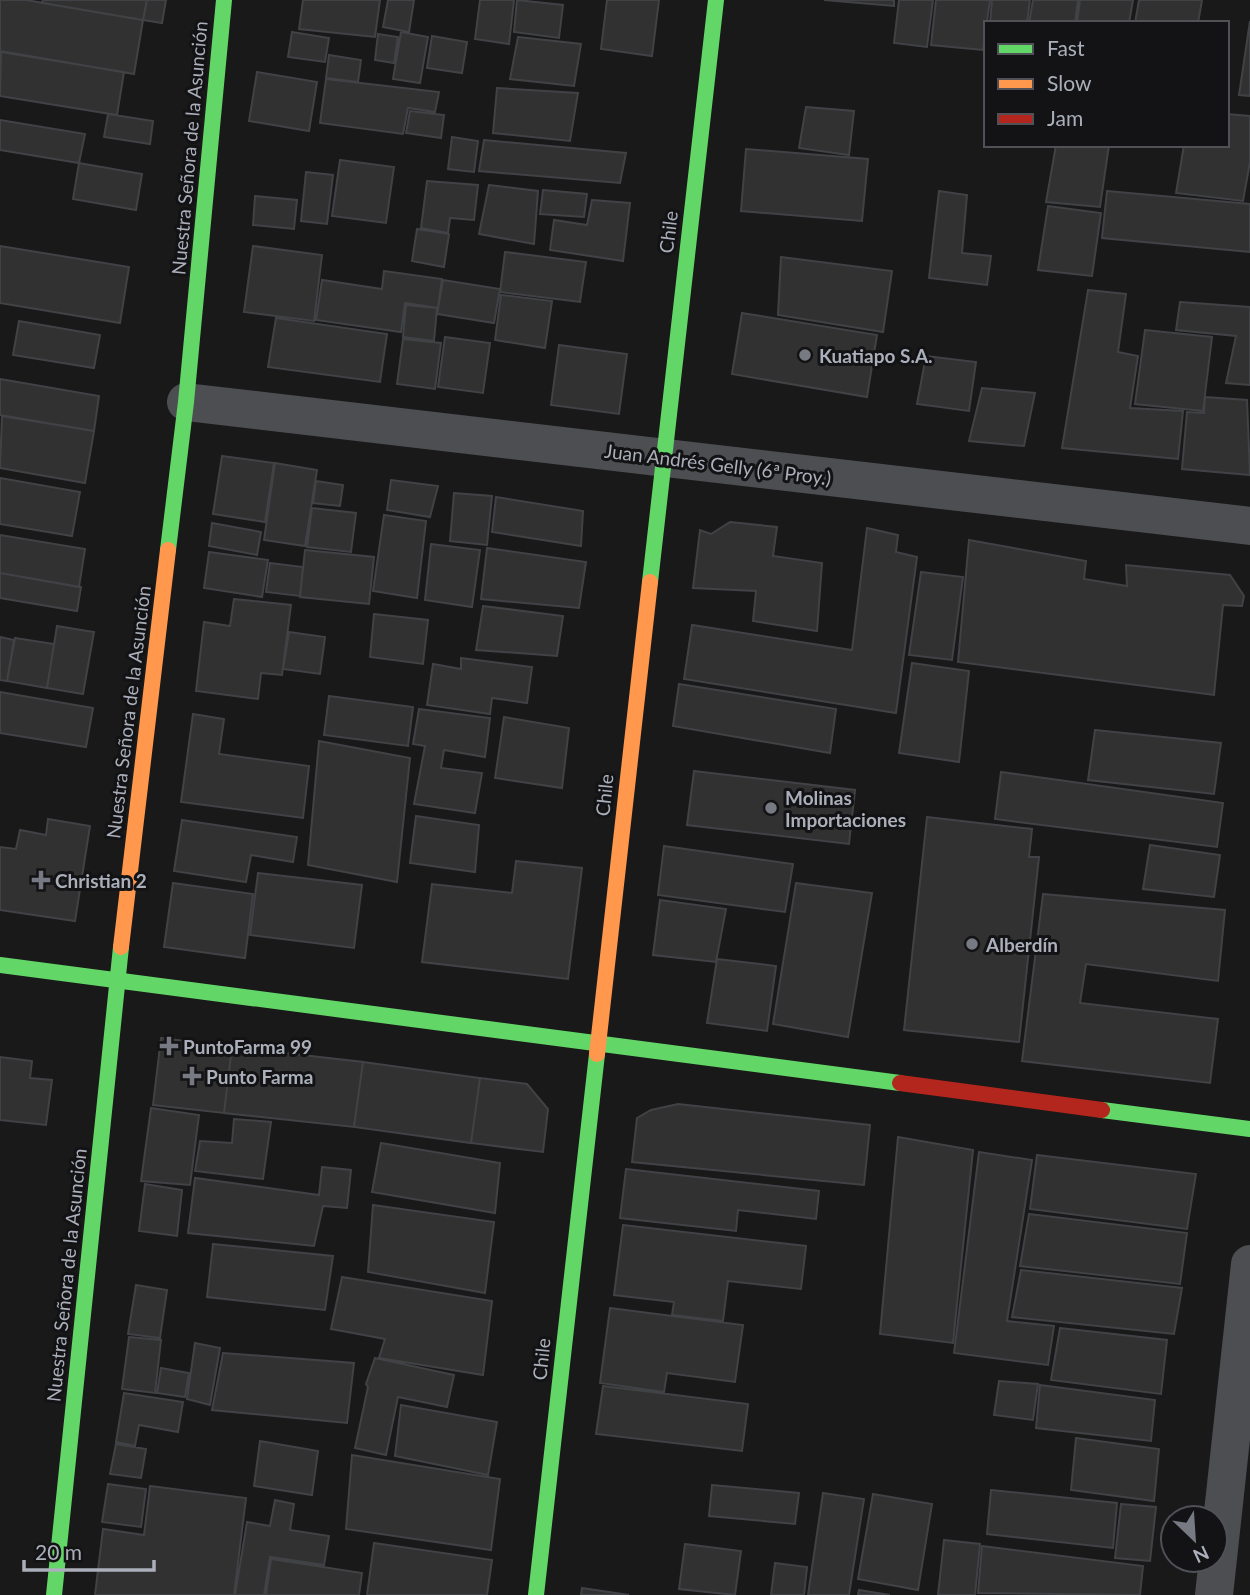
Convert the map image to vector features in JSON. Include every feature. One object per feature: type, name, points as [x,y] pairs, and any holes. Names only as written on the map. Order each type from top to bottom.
[{"type":"street","name":"Nuestra Señora de la Asunción","points":[[54,1595],[117,981],[186,402],[224,0]]},
{"type":"street","name":"Chile","points":[[536,1595],[716,0]]},
{"type":"street","name":"Juan Andrés Gelly (6ª Proy.)","points":[[186,402],[1250,526]]},
{"type":"street","points":[[0,965],[1250,1129]]},
{"type":"street","points":[[1214,1595],[1250,1264]]},
{"type":"building","points":[[0,0],[26,0],[143,20],[134,74],[0,51]]},
{"type":"building","points":[[43,0],[147,0],[143,20],[42,3]]},
{"type":"building","points":[[147,0],[166,0],[162,23],[143,20]]},
{"type":"building","points":[[303,0],[380,0],[375,37],[299,29]]},
{"type":"building","points":[[388,0],[414,0],[409,32],[383,27]]},
{"type":"building","points":[[480,0],[514,0],[509,44],[475,39]]},
{"type":"building","points":[[517,0],[563,5],[559,38],[514,32]]},
{"type":"building","points":[[607,0],[659,0],[652,56],[601,49]]},
{"type":"building","points":[[824,0],[894,0],[894,6]]},
{"type":"building","points":[[899,0],[933,0],[927,47],[894,43]]},
{"type":"building","points":[[936,0],[990,0],[987,21],[984,21],[983,50],[931,45]]},
{"type":"building","points":[[992,0],[1030,0],[1027,21],[990,21]]},
{"type":"building","points":[[1033,0],[1078,0],[1075,21],[1029,21]]},
{"type":"building","points":[[1080,0],[1133,0],[1129,21],[1077,21]]},
{"type":"building","points":[[1139,0],[1202,0],[1198,21],[1135,21]]},
{"type":"building","points":[[1250,21],[1250,96],[1239,95]]},
{"type":"building","points":[[292,32],[329,38],[325,62],[288,57]]},
{"type":"building","points":[[401,32],[428,37],[420,83],[393,79]]},
{"type":"building","points":[[378,34],[398,37],[394,63],[375,60]]},
{"type":"building","points":[[432,36],[467,42],[462,73],[427,68]]},
{"type":"building","points":[[518,37],[581,44],[574,86],[510,79]]},
{"type":"building","points":[[1,52],[124,72],[117,115],[0,96]]},
{"type":"building","points":[[329,55],[361,60],[358,82],[326,78]]},
{"type":"building","points":[[257,72],[317,82],[309,131],[249,121]]},
{"type":"building","points":[[326,79],[439,92],[435,112],[408,108],[403,134],[320,123]]},
{"type":"building","points":[[497,88],[578,93],[570,141],[493,133]]},
{"type":"building","points":[[806,107],[854,111],[849,155],[799,148]]},
{"type":"building","points":[[410,111],[444,115],[441,138],[406,133]]},
{"type":"building","points":[[108,114],[153,121],[150,144],[104,137]]},
{"type":"building","points":[[1229,114],[1250,116],[1250,162],[1243,201],[1176,193],[1184,147],[1229,147]]},
{"type":"building","points":[[0,120],[85,134],[79,163],[0,150]]},
{"type":"building","points":[[452,137],[478,141],[474,172],[448,169]]},
{"type":"building","points":[[484,140],[626,153],[620,183],[479,171]]},
{"type":"building","points":[[1056,147],[1109,147],[1100,207],[1046,202]]},
{"type":"building","points":[[746,149],[868,159],[862,221],[741,211]]},
{"type":"building","points":[[340,160],[394,167],[386,223],[332,216]]},
{"type":"building","points":[[79,163],[142,174],[136,210],[73,199]]},
{"type":"building","points":[[306,172],[333,175],[327,224],[301,221]]},
{"type":"building","points":[[427,181],[478,185],[474,220],[450,218],[448,233],[421,228]]},
{"type":"building","points":[[489,185],[538,191],[534,244],[479,234]]},
{"type":"building","points":[[543,190],[587,194],[584,217],[540,214]]},
{"type":"building","points":[[939,191],[967,195],[962,253],[991,256],[987,285],[929,278]]},
{"type":"building","points":[[1107,191],[1250,204],[1250,252],[1102,238]]},
{"type":"building","points":[[255,196],[297,200],[294,229],[253,225]]},
{"type":"building","points":[[592,200],[630,203],[623,261],[550,250],[554,220],[587,225]]},
{"type":"building","points":[[1048,206],[1101,213],[1092,276],[1038,270]]},
{"type":"building","points":[[417,229],[449,234],[444,267],[412,261]]},
{"type":"building","points":[[0,246],[129,267],[120,323],[0,303]]},
{"type":"building","points":[[253,246],[322,255],[314,321],[244,312]]},
{"type":"building","points":[[505,252],[586,262],[580,302],[500,292]]},
{"type":"building","points":[[781,257],[892,271],[883,332],[778,315]]},
{"type":"building","points":[[384,271],[442,279],[438,308],[405,303],[401,332],[316,320],[322,280],[382,289]]},
{"type":"building","points":[[443,280],[500,289],[494,323],[437,314]]},
{"type":"building","points":[[1088,290],[1126,294],[1118,352],[1138,356],[1130,408],[1183,411],[1178,459],[1062,448]]},
{"type":"building","points":[[501,295],[552,301],[545,348],[495,340]]},
{"type":"building","points":[[1180,302],[1250,307],[1250,385],[1226,383],[1236,336],[1176,330]]},
{"type":"building","points":[[406,305],[437,308],[434,341],[403,337]]},
{"type":"building","name":"Kuatiapo S.A.","points":[[742,313],[877,335],[867,397],[732,374]]},
{"type":"building","points":[[276,318],[387,334],[380,382],[268,367]]},
{"type":"building","points":[[19,321],[100,335],[94,368],[13,355]]},
{"type":"building","points":[[1145,330],[1212,337],[1203,411],[1135,404]]},
{"type":"building","points":[[445,337],[490,343],[483,393],[438,387]]},
{"type":"building","points":[[403,339],[441,343],[435,389],[397,384]]},
{"type":"building","points":[[559,345],[627,354],[619,414],[551,405]]},
{"type":"building","points":[[926,356],[976,362],[969,411],[917,404]]},
{"type":"building","points":[[0,379],[99,396],[94,431],[0,415]]},
{"type":"building","points":[[982,388],[1035,393],[1024,446],[969,441]]},
{"type":"building","points":[[1205,397],[1247,400],[1250,475],[1182,469],[1187,412],[1204,413]]},
{"type":"building","points":[[2,416],[94,431],[85,483],[0,468]]},
{"type":"building","points":[[222,456],[274,463],[265,522],[213,514]]},
{"type":"building","points":[[275,463],[317,470],[305,546],[264,540]]},
{"type":"building","points":[[0,478],[80,492],[72,536],[0,524]]},
{"type":"building","points":[[391,480],[438,486],[430,517],[387,510]]},
{"type":"building","points":[[316,481],[343,485],[340,506],[313,503]]},
{"type":"building","points":[[454,493],[492,496],[487,545],[450,541]]},
{"type":"building","points":[[496,497],[583,511],[581,546],[492,532]]},
{"type":"building","points":[[312,508],[356,513],[351,552],[307,547]]},
{"type":"building","points":[[384,515],[426,521],[417,598],[373,591]]},
{"type":"building","points":[[730,522],[777,527],[773,556],[822,563],[817,631],[753,621],[756,591],[693,588],[700,530],[711,534]]},
{"type":"building","points":[[212,523],[261,532],[257,555],[209,546]]},
{"type":"building","points":[[867,528],[898,535],[896,552],[917,557],[896,713],[684,679],[692,625],[852,650]]},
{"type":"building","points":[[0,535],[85,549],[79,587],[0,573]]},
{"type":"building","points":[[969,540],[1086,561],[1084,579],[1127,586],[1126,565],[1230,575],[1244,596],[1242,606],[1223,605],[1214,695],[958,662]]},
{"type":"building","points":[[431,544],[480,550],[472,607],[425,600]]},
{"type":"building","points":[[487,548],[586,562],[579,608],[481,599]]},
{"type":"building","points":[[305,550],[374,557],[369,604],[300,597]]},
{"type":"building","points":[[209,552],[268,560],[262,597],[204,588]]},
{"type":"building","points":[[270,563],[303,567],[300,596],[266,592]]},
{"type":"building","points":[[921,572],[963,577],[952,660],[909,655]]},
{"type":"building","points":[[0,573],[81,587],[77,611],[0,598]]},
{"type":"building","points":[[234,599],[291,605],[282,675],[261,673],[258,699],[196,691],[204,622],[230,626]]},
{"type":"building","points":[[483,606],[563,616],[557,656],[476,650]]},
{"type":"building","points":[[374,614],[428,620],[423,664],[370,657]]},
{"type":"building","points":[[57,626],[94,632],[83,694],[47,688]]},
{"type":"building","points":[[289,632],[325,637],[320,674],[283,669]]},
{"type":"building","points":[[0,637],[14,640],[7,681],[0,680]]},
{"type":"building","points":[[15,638],[54,644],[47,688],[7,681]]},
{"type":"building","points":[[461,658],[532,667],[527,703],[492,698],[490,714],[427,705],[433,664],[461,669]]},
{"type":"building","points":[[912,663],[969,671],[959,762],[899,753]]},
{"type":"building","points":[[679,684],[836,709],[830,753],[673,726]]},
{"type":"building","points":[[0,692],[93,708],[86,747],[0,733]]},
{"type":"building","points":[[329,696],[413,707],[408,746],[324,735]]},
{"type":"building","points":[[419,709],[490,718],[485,757],[444,750],[441,768],[482,773],[475,813],[414,804],[425,746],[413,744]]},
{"type":"building","points":[[193,714],[224,719],[219,754],[309,766],[303,818],[181,802]]},
{"type":"building","points":[[504,717],[569,728],[562,788],[495,778]]},
{"type":"building","points":[[1095,730],[1221,743],[1214,794],[1088,780]]},
{"type":"building","points":[[319,741],[410,758],[397,882],[308,865]]},
{"type":"building","name":"Molinas Importaciones","points":[[694,771],[855,790],[849,844],[687,825]]},
{"type":"building","points":[[1001,772],[1223,803],[1217,847],[995,819]]},
{"type":"building","points":[[416,816],[479,825],[475,872],[410,863]]},
{"type":"building","name":"Alberdín","points":[[927,817],[1032,829],[1029,857],[1039,857],[1019,1042],[904,1030]]},
{"type":"building","name":"Christian 2","points":[[48,819],[90,826],[75,921],[0,910],[0,847],[16,849],[20,830],[46,835]]},
{"type":"building","points":[[182,820],[297,837],[293,862],[251,855],[246,882],[174,871]]},
{"type":"building","points":[[1150,845],[1220,855],[1214,897],[1143,889]]},
{"type":"building","points":[[664,846],[793,864],[785,912],[658,895]]},
{"type":"building","points":[[516,861],[582,868],[568,979],[422,962],[432,884],[512,893]]},
{"type":"building","points":[[258,873],[362,885],[354,948],[250,935]]},
{"type":"building","points":[[173,883],[253,894],[245,958],[164,947]]},
{"type":"building","points":[[796,883],[872,893],[848,1037],[773,1024]]},
{"type":"building","points":[[1043,894],[1225,910],[1218,981],[1086,964],[1080,1003],[1218,1019],[1210,1083],[1022,1061]]},
{"type":"building","points":[[660,900],[726,909],[716,962],[653,955]]},
{"type":"building","points":[[717,959],[776,966],[767,1031],[707,1023]]},
{"type":"building","name":"Punto Farma","points":[[161,1038],[232,1047],[224,1113],[153,1105]]},
{"type":"building","points":[[232,1047],[363,1062],[354,1127],[224,1113]]},
{"type":"building","points":[[0,1057],[32,1061],[30,1078],[52,1080],[46,1125],[0,1120]]},
{"type":"building","points":[[363,1062],[480,1078],[471,1143],[354,1127]]},
{"type":"building","points":[[480,1078],[527,1084],[548,1109],[543,1152],[471,1143]]},
{"type":"building","points":[[678,1104],[870,1125],[864,1185],[632,1162],[637,1118],[651,1110]]},
{"type":"building","points":[[151,1108],[199,1115],[190,1185],[141,1181]]},
{"type":"building","points":[[234,1119],[271,1122],[263,1179],[195,1171],[200,1141],[232,1143]]},
{"type":"building","points":[[898,1137],[973,1150],[953,1343],[880,1334]]},
{"type":"building","points":[[381,1143],[500,1163],[495,1213],[372,1192]]},
{"type":"building","points":[[979,1152],[1032,1160],[1007,1321],[1054,1326],[1048,1365],[954,1353]]},
{"type":"building","points":[[1037,1155],[1196,1174],[1187,1229],[1030,1209]]},
{"type":"building","points":[[322,1167],[351,1170],[347,1208],[323,1206],[314,1246],[188,1233],[195,1178],[319,1195]]},
{"type":"building","points":[[626,1169],[819,1191],[816,1219],[738,1210],[736,1231],[620,1218]]},
{"type":"building","points":[[145,1184],[182,1190],[177,1236],[139,1231]]},
{"type":"building","points":[[373,1205],[494,1222],[485,1293],[368,1272]]},
{"type":"building","points":[[1029,1214],[1187,1233],[1180,1284],[1020,1266]]},
{"type":"building","points":[[623,1225],[806,1246],[801,1289],[728,1281],[723,1321],[672,1315],[674,1302],[614,1295]]},
{"type":"building","points":[[213,1244],[333,1256],[325,1310],[207,1297]]},
{"type":"building","points":[[1021,1270],[1182,1288],[1174,1334],[1012,1317]]},
{"type":"building","points":[[342,1277],[492,1301],[483,1375],[379,1358],[385,1339],[331,1329]]},
{"type":"building","points":[[136,1285],[167,1290],[160,1338],[128,1334]]},
{"type":"building","points":[[610,1308],[743,1325],[735,1382],[667,1373],[664,1392],[600,1383]]},
{"type":"building","points":[[1060,1328],[1167,1340],[1161,1394],[1051,1380]]},
{"type":"building","points":[[129,1337],[161,1340],[155,1393],[122,1389]]},
{"type":"building","points":[[195,1343],[220,1348],[210,1405],[187,1399]]},
{"type":"building","points":[[223,1353],[354,1363],[347,1423],[212,1410]]},
{"type":"building","points":[[375,1358],[454,1375],[447,1407],[398,1397],[386,1455],[355,1448],[368,1387],[366,1384]]},
{"type":"building","points":[[161,1368],[189,1373],[185,1397],[157,1393]]},
{"type":"building","points":[[999,1381],[1038,1384],[1033,1420],[994,1415]]},
{"type":"building","points":[[1040,1385],[1155,1400],[1151,1441],[1036,1428]]},
{"type":"building","points":[[603,1386],[748,1404],[742,1451],[596,1434]]},
{"type":"building","points":[[124,1393],[183,1402],[178,1432],[139,1425],[135,1446],[116,1442]]},
{"type":"building","points":[[401,1405],[497,1422],[488,1475],[395,1456]]},
{"type":"building","points":[[1076,1438],[1159,1449],[1154,1501],[1071,1490]]},
{"type":"building","points":[[260,1441],[318,1451],[312,1495],[254,1486]]},
{"type":"building","points":[[116,1444],[146,1449],[141,1478],[110,1474]]},
{"type":"building","points":[[352,1455],[500,1479],[491,1550],[346,1529]]},
{"type":"building","points":[[108,1484],[146,1489],[141,1527],[102,1522]]},
{"type":"building","points":[[712,1485],[799,1493],[795,1524],[709,1516]]},
{"type":"building","points":[[150,1486],[246,1498],[234,1595],[95,1595],[103,1529],[144,1535]]},
{"type":"building","points":[[991,1490],[1117,1503],[1113,1548],[987,1534]]},
{"type":"building","points":[[823,1493],[864,1499],[849,1595],[808,1595]]},
{"type":"building","points":[[873,1494],[932,1504],[918,1590],[858,1579]]},
{"type":"building","points":[[275,1500],[294,1504],[290,1530],[329,1536],[324,1565],[270,1557],[264,1595],[235,1595],[247,1522],[270,1526]]},
{"type":"building","points":[[1121,1504],[1156,1507],[1150,1561],[1115,1558]]},
{"type":"building","points":[[944,1540],[980,1544],[975,1595],[938,1595]]},
{"type":"building","points":[[374,1543],[492,1560],[487,1595],[367,1595]]},
{"type":"building","points":[[685,1544],[741,1551],[735,1595],[679,1589]]},
{"type":"building","points":[[982,1546],[1143,1566],[1140,1595],[978,1593]]},
{"type":"building","points":[[271,1559],[362,1573],[359,1595],[266,1595]]},
{"type":"building","points":[[775,1563],[807,1567],[804,1595],[771,1595]]},
{"type":"building","points":[[582,1588],[629,1595],[581,1595]]},
{"type":"building","points":[[859,1590],[890,1595],[858,1595]]},
{"type":"traffic: fast","points":[[168,550],[186,402],[224,0]]},
{"type":"traffic: fast","points":[[650,582],[716,0]]},
{"type":"traffic: fast","points":[[54,1595],[121,947]]},
{"type":"traffic: fast","points":[[0,965],[900,1083]]},
{"type":"traffic: fast","points":[[536,1595],[597,1054]]},
{"type":"traffic: fast","points":[[1102,1110],[1250,1129]]},
{"type":"traffic: slow","points":[[121,947],[168,550]]},
{"type":"traffic: slow","points":[[597,1054],[650,582]]},
{"type":"traffic: jam","points":[[900,1083],[1102,1110]]},
{"type":"place","name":"Kuatiapo S.A.","points":[[805,355]]},
{"type":"place","name":"Molinas Importaciones","points":[[771,808]]},
{"type":"place","name":"Christian 2","points":[[41,880]]},
{"type":"place","name":"Alberdín","points":[[972,944]]},
{"type":"place","name":"PuntoFarma 99","points":[[169,1046]]},
{"type":"place","name":"Punto Farma","points":[[192,1076]]}]
